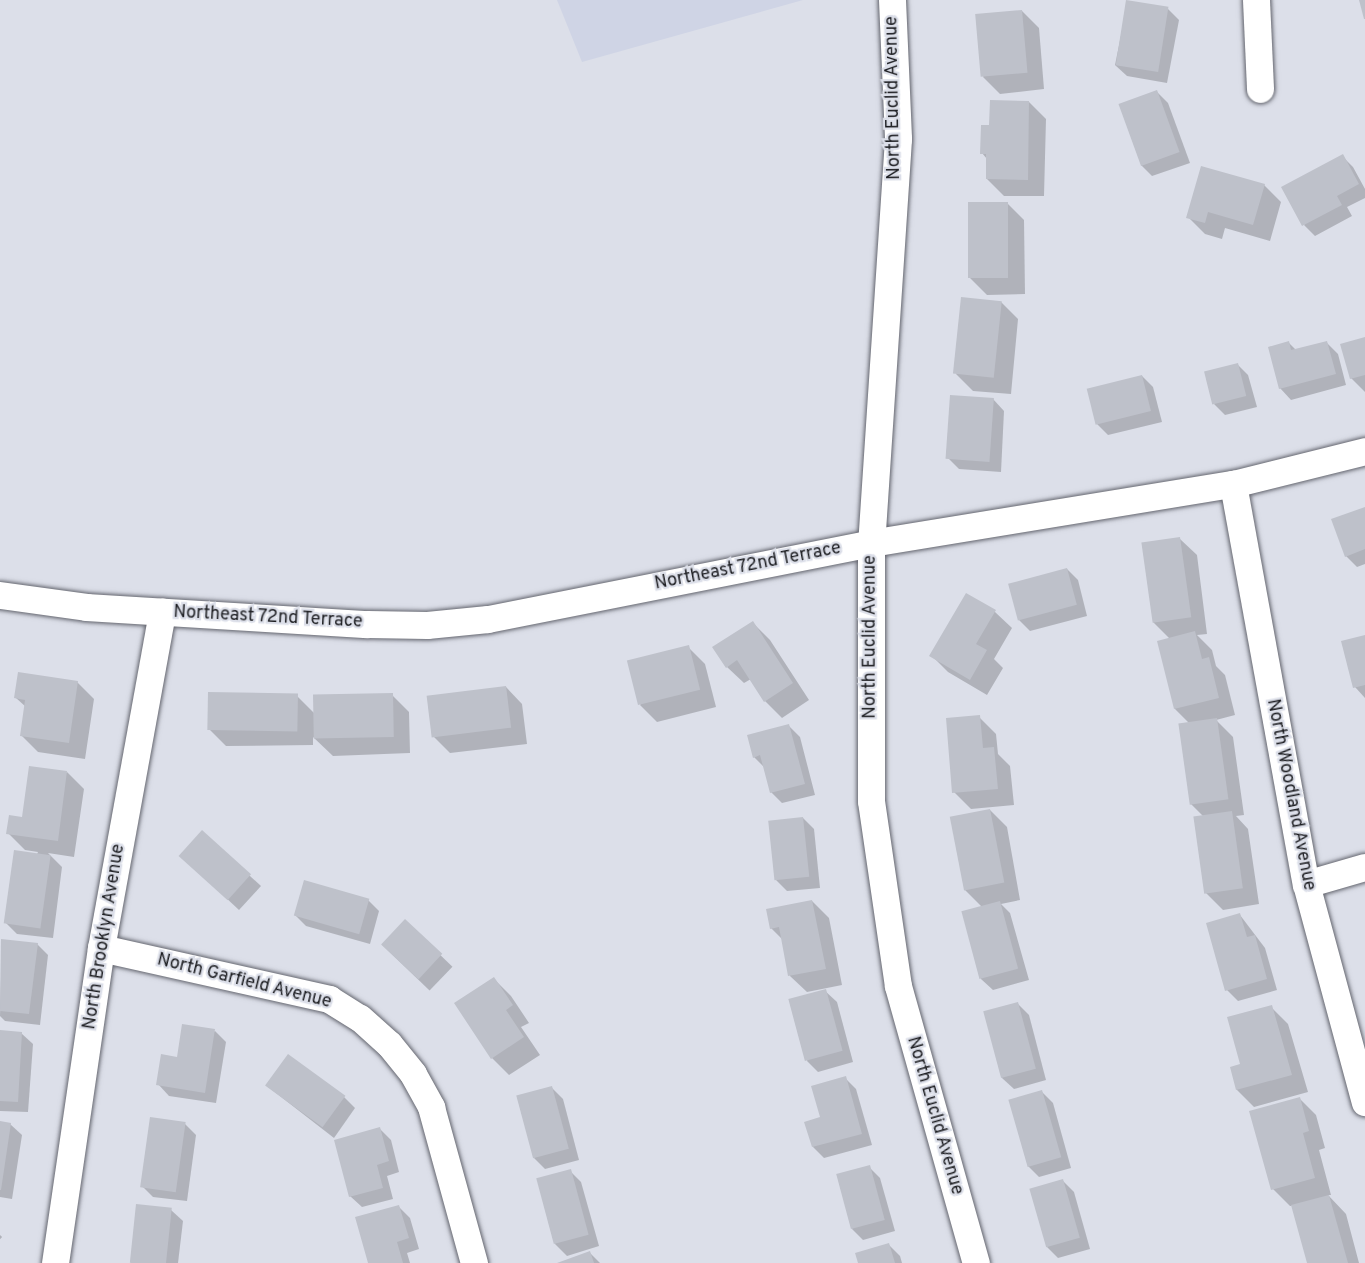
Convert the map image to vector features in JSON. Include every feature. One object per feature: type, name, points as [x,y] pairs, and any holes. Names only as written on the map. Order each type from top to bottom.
[{"type":"street","name":"North Euclid Avenue","points":[[892,0],[898,139],[871,543],[871,801],[898,986],[976,1263]]},
{"type":"street","points":[[1256,0],[1260,89]]},
{"type":"street","name":"Northeast 72nd Terrace","points":[[0,595],[86,607],[367,624],[428,625],[488,619],[871,543],[1233,484],[1365,451]]},
{"type":"street","name":"North Woodland Avenue","points":[[1233,484],[1306,884],[1365,1102]]},
{"type":"street","name":"North Brooklyn Avenue","points":[[55,1263],[101,948],[162,611]]},
{"type":"street","points":[[1306,884],[1365,867]]},
{"type":"street","name":"North Garfield Avenue","points":[[101,948],[329,999],[360,1018],[389,1044],[407,1066],[431,1107],[474,1263]]},
{"type":"shaded area","points":[[557,0],[803,0],[582,62]]},
{"type":"building","points":[[1126,0],[1168,7],[1158,72],[1116,65]]},
{"type":"building","points":[[1359,0],[1365,0],[1365,19],[1364,19]]},
{"type":"building","points":[[1022,10],[1027,73],[981,77],[975,14]]},
{"type":"building","points":[[1157,90],[1180,152],[1141,166],[1118,104]]},
{"type":"building","points":[[990,100],[1029,101],[1028,180],[986,179],[986,154],[980,154],[981,125],[989,125]]},
{"type":"building","points":[[1343,154],[1359,184],[1337,196],[1342,205],[1302,226],[1281,187]]},
{"type":"building","points":[[1201,166],[1265,184],[1253,225],[1208,212],[1205,223],[1186,218]]},
{"type":"building","points":[[968,202],[1008,202],[1008,278],[968,278]]},
{"type":"building","points":[[961,297],[1002,301],[994,378],[953,374]]},
{"type":"building","points":[[1365,337],[1365,375],[1350,379],[1340,344]]},
{"type":"building","points":[[1289,341],[1291,350],[1327,341],[1336,374],[1279,389],[1268,347]]},
{"type":"building","points":[[1238,363],[1246,396],[1212,404],[1204,371]]},
{"type":"building","points":[[1142,375],[1151,411],[1096,425],[1087,389]]},
{"type":"building","points":[[950,395],[994,398],[989,462],[946,459]]},
{"type":"building","points":[[1365,507],[1365,549],[1345,557],[1331,519]]},
{"type":"building","points":[[1180,537],[1191,617],[1153,623],[1141,542]]},
{"type":"building","points":[[1067,568],[1077,605],[1018,620],[1008,584]]},
{"type":"building","points":[[966,593],[996,610],[976,644],[987,650],[970,680],[929,656]]},
{"type":"building","points":[[753,621],[793,683],[764,702],[737,660],[726,668],[712,647]]},
{"type":"building","points":[[1195,631],[1202,659],[1209,657],[1219,698],[1174,709],[1157,641]]},
{"type":"building","points":[[1365,635],[1365,685],[1353,688],[1341,641]]},
{"type":"building","points":[[689,645],[700,690],[638,705],[627,660]]},
{"type":"building","points":[[18,672],[78,681],[69,743],[20,736],[25,700],[14,698]]},
{"type":"building","points":[[506,686],[511,728],[432,737],[427,696]]},
{"type":"building","points":[[208,692],[298,694],[297,732],[207,730]]},
{"type":"building","points":[[393,693],[394,737],[314,738],[313,694]]},
{"type":"building","points":[[980,715],[983,748],[994,747],[998,789],[952,793],[946,718]]},
{"type":"building","points":[[1217,718],[1228,799],[1190,805],[1178,723]]},
{"type":"building","points":[[789,724],[805,784],[770,793],[760,755],[753,758],[747,735]]},
{"type":"building","points":[[29,766],[67,771],[58,841],[6,834],[9,815],[22,817]]},
{"type":"building","points":[[990,809],[1004,883],[964,890],[950,817]]},
{"type":"building","points":[[1232,811],[1243,888],[1204,894],[1193,816]]},
{"type":"building","points":[[803,817],[809,877],[774,880],[768,821]]},
{"type":"building","points":[[202,830],[251,874],[228,900],[179,856]]},
{"type":"building","points":[[14,850],[51,855],[40,928],[4,923]]},
{"type":"building","points":[[304,880],[369,899],[359,934],[294,916]]},
{"type":"building","points":[[812,900],[826,969],[788,976],[779,927],[770,929],[766,909]]},
{"type":"building","points":[[1000,901],[1018,969],[979,979],[961,911]]},
{"type":"building","points":[[1240,913],[1247,937],[1255,935],[1267,979],[1225,991],[1206,923]]},
{"type":"building","points":[[405,919],[442,954],[418,979],[381,945]]},
{"type":"building","points":[[1,939],[38,943],[29,1014],[0,1011]]},
{"type":"building","points":[[494,977],[513,1005],[506,1010],[524,1037],[491,1059],[454,1003]]},
{"type":"building","points":[[826,989],[843,1051],[805,1061],[788,999]]},
{"type":"building","points":[[1018,1002],[1036,1069],[1001,1078],[983,1011]]},
{"type":"building","points":[[1272,1005],[1292,1075],[1236,1090],[1230,1067],[1240,1064],[1227,1017]]},
{"type":"building","points":[[182,1024],[215,1029],[205,1093],[156,1085],[161,1054],[177,1057]]},
{"type":"building","points":[[0,1030],[22,1032],[18,1102],[0,1101]]},
{"type":"building","points":[[288,1054],[345,1096],[323,1127],[265,1086]]},
{"type":"building","points":[[846,1076],[862,1134],[812,1147],[804,1122],[820,1117],[811,1086]]},
{"type":"building","points":[[552,1086],[569,1149],[533,1158],[516,1096]]},
{"type":"building","points":[[1042,1090],[1061,1157],[1028,1167],[1008,1100]]},
{"type":"building","points":[[1300,1097],[1309,1131],[1303,1133],[1315,1178],[1271,1190],[1249,1111]]},
{"type":"building","points":[[150,1117],[186,1122],[176,1192],[140,1187]]},
{"type":"building","points":[[0,1121],[11,1123],[1,1190],[0,1190]]},
{"type":"building","points":[[380,1127],[389,1161],[377,1165],[383,1188],[349,1197],[334,1140]]},
{"type":"building","points":[[870,1165],[885,1220],[851,1229],[836,1174]]},
{"type":"building","points":[[571,1169],[589,1235],[554,1244],[536,1178]]},
{"type":"building","points":[[1063,1179],[1080,1238],[1046,1247],[1029,1189]]},
{"type":"building","points":[[1329,1195],[1348,1263],[1307,1263],[1291,1205]]},
{"type":"building","points":[[136,1204],[172,1208],[166,1263],[130,1263]]},
{"type":"building","points":[[399,1205],[409,1238],[397,1242],[403,1263],[368,1263],[355,1217]]},
{"type":"building","points":[[889,1243],[895,1263],[858,1263],[855,1253]]},
{"type":"building","points":[[590,1251],[594,1263],[557,1263]]}]
